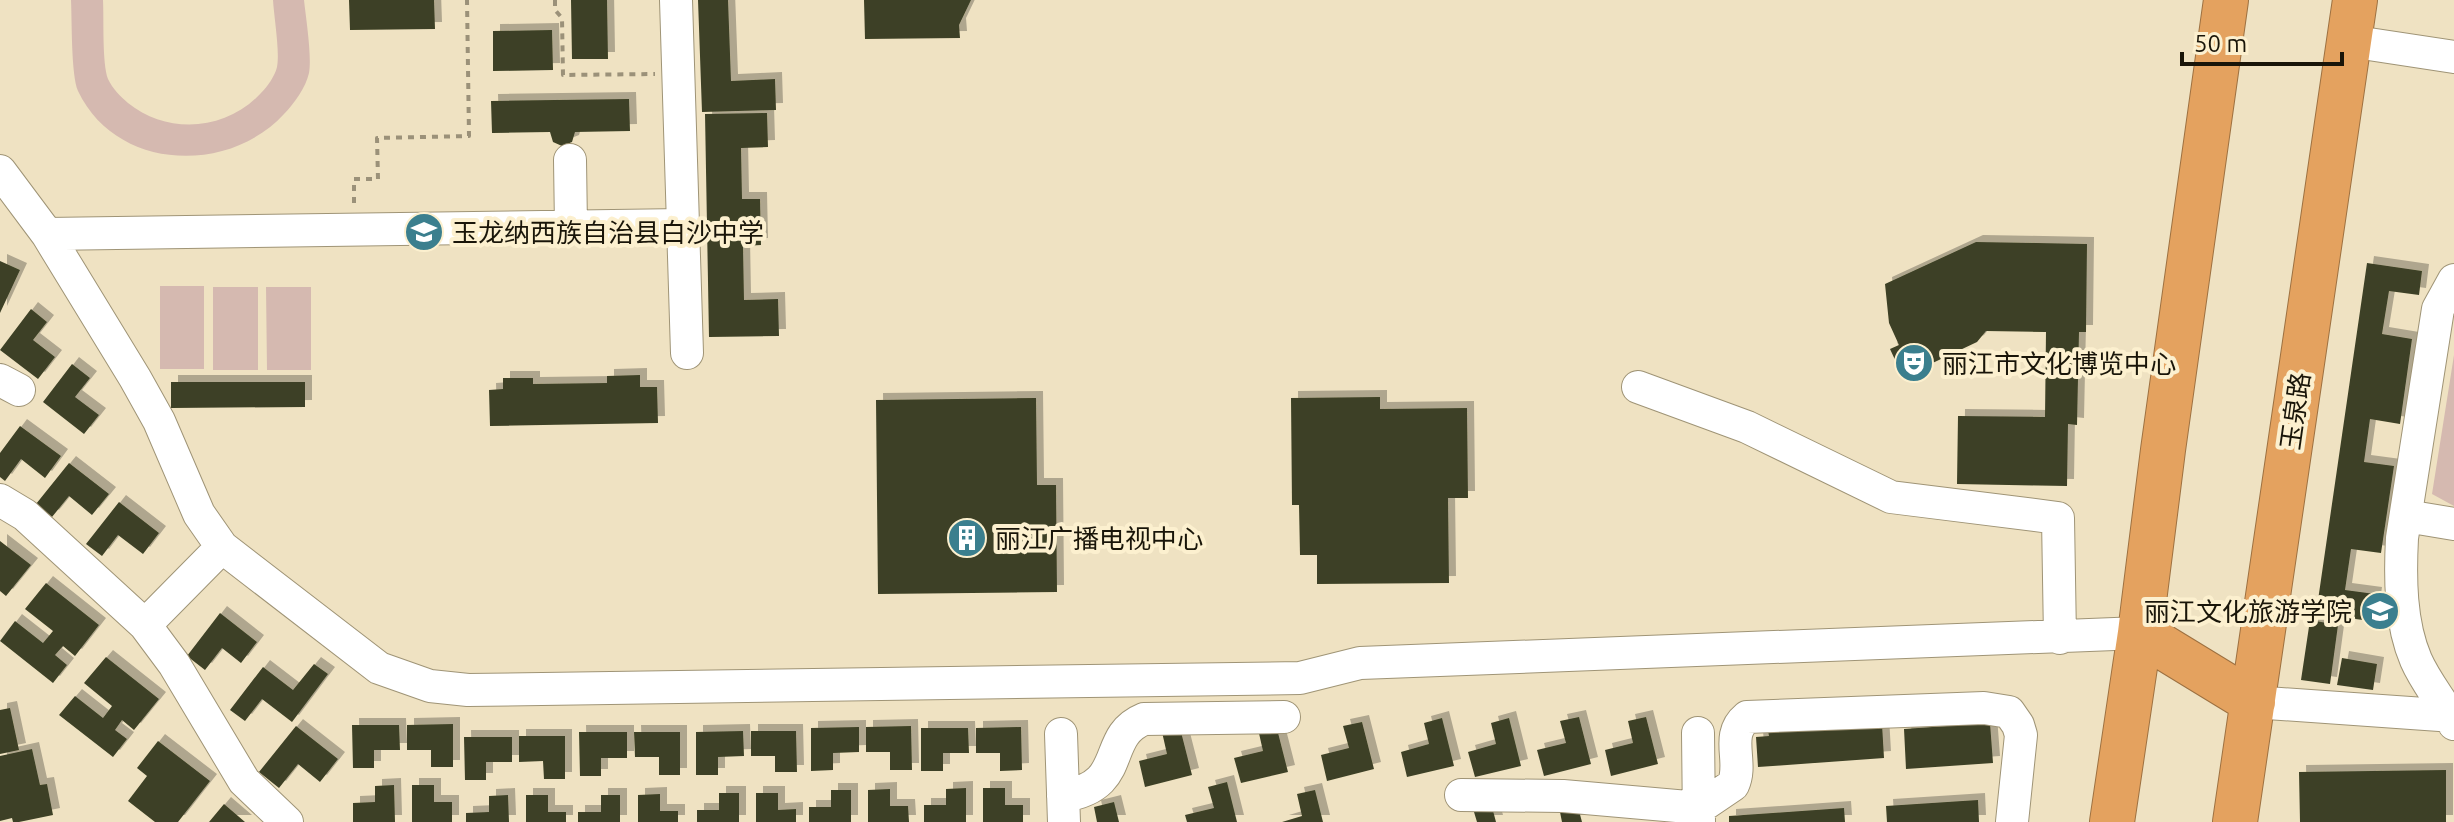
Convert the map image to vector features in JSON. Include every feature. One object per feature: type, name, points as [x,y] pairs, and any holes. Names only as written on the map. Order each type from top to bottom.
[{"type":"highway","points":[[2112,822],[2226,0]]},
{"type":"highway","name":"玉泉路","points":[[2235,822],[2352,20]]},
{"type":"highway","points":[[2140,633],[2253,702]]},
{"type":"street","points":[[676,0],[687,353]]},
{"type":"street","points":[[2352,20],[2454,57]]},
{"type":"street","points":[[570,160],[571,227]]},
{"type":"street","points":[[0,171],[47,234],[135,378],[159,421],[199,514],[222,547],[379,668],[420,683],[458,690],[1300,678],[1360,663],[2140,633]]},
{"type":"street","points":[[47,234],[683,225]]},
{"type":"street","points":[[2453,719],[2416,660],[2406,621],[2401,566],[2438,309],[2454,280]]},
{"type":"street","points":[[1638,387],[1747,427],[1891,497],[2058,518],[2060,638]]},
{"type":"street","points":[[0,500],[25,515],[145,625],[174,664],[238,773],[257,796],[287,822]]},
{"type":"street","points":[[2406,516],[2454,524]]},
{"type":"street","points":[[145,625],[222,547]]},
{"type":"street","points":[[2253,702],[2453,719]]},
{"type":"street","points":[[1461,795],[1563,796],[1699,815],[1733,785],[1737,762],[1734,736],[1747,717],[1984,708],[2009,712],[2021,735],[2012,822]]},
{"type":"street","points":[[1063,809],[1108,773],[1122,736],[1144,719],[1284,717]]},
{"type":"street","points":[[1698,733],[1699,815]]},
{"type":"street","points":[[1061,734],[1063,809]]},
{"type":"path","points":[[355,229],[354,179],[378,179],[377,138],[469,136],[467,0]]},
{"type":"path","points":[[555,0],[555,10],[562,18],[563,75],[679,74]]},
{"type":"shaded area","points":[[71,0],[103,0],[108,79],[128,103],[161,120],[178,124],[214,121],[247,106],[263,91],[278,61],[273,0],[304,0],[309,73],[299,95],[284,114],[261,134],[234,147],[204,155],[174,155],[145,150],[118,137],[95,117],[78,91],[73,60]]},
{"type":"shaded area","points":[[160,286],[204,286],[204,369],[160,369]]},
{"type":"shaded area","points":[[213,287],[258,287],[258,370],[213,370]]},
{"type":"shaded area","points":[[266,287],[311,287],[311,370],[267,370]]},
{"type":"shaded area","points":[[2454,355],[2454,506],[2432,494]]},
{"type":"building","points":[[349,0],[434,0],[435,29],[350,30]]},
{"type":"building","points":[[571,0],[607,0],[608,59],[572,59]]},
{"type":"building","points":[[698,0],[728,0],[731,81],[775,79],[776,110],[702,112]]},
{"type":"building","points":[[864,0],[971,0],[959,25],[960,38],[865,39]]},
{"type":"building","points":[[552,30],[553,70],[493,71],[493,31]]},
{"type":"building","points":[[629,99],[630,131],[575,132],[572,142],[562,146],[553,142],[550,132],[492,133],[491,101]]},
{"type":"building","points":[[767,113],[768,147],[741,148],[742,199],[760,199],[761,245],[743,246],[744,300],[778,299],[779,336],[709,337],[705,114]]},
{"type":"building","name":"丽江市文化博览中心","points":[[1976,242],[2087,244],[2086,332],[2079,332],[2077,425],[2068,424],[2067,486],[1957,484],[1958,416],[2045,417],[2046,332],[1986,331],[1977,342],[1903,377],[1890,349],[1899,345],[1889,323],[1885,284]]},
{"type":"building","points":[[0,261],[20,270],[0,313]]},
{"type":"building","points":[[2367,263],[2422,271],[2419,295],[2389,291],[2382,334],[2412,339],[2400,424],[2370,419],[2364,462],[2394,466],[2381,553],[2351,549],[2345,590],[2375,594],[2371,621],[2316,614]]},
{"type":"building","points":[[31,309],[47,322],[33,340],[55,357],[38,379],[0,350]]},
{"type":"building","points":[[72,364],[90,378],[75,397],[99,415],[84,434],[43,402]]},
{"type":"building","points":[[640,375],[640,387],[657,387],[658,423],[490,426],[489,390],[503,389],[503,378],[533,378],[533,384],[607,383],[607,376]]},
{"type":"building","points":[[171,382],[305,382],[305,407],[171,408]]},
{"type":"building","points":[[1380,397],[1380,409],[1467,408],[1468,498],[1448,498],[1449,583],[1317,584],[1317,555],[1300,555],[1299,505],[1292,505],[1291,398]]},
{"type":"building","name":"丽江广播电视中心","points":[[1036,398],[1037,485],[1056,485],[1057,592],[878,594],[876,400]]},
{"type":"building","points":[[20,426],[61,456],[45,478],[21,459],[5,481],[0,477],[0,453]]},
{"type":"building","points":[[69,463],[109,494],[92,515],[69,496],[52,517],[36,504]]},
{"type":"building","points":[[119,502],[159,533],[143,554],[118,535],[102,556],[86,544]]},
{"type":"building","points":[[0,541],[31,565],[6,596],[0,591]]},
{"type":"building","points":[[46,583],[99,625],[75,656],[63,646],[55,655],[67,665],[53,683],[0,641],[15,621],[43,643],[53,631],[25,609]]},
{"type":"building","points":[[220,613],[257,642],[241,663],[222,648],[205,670],[187,656]]},
{"type":"building","points":[[2310,620],[2338,625],[2330,684],[2301,680]]},
{"type":"building","points":[[106,657],[159,699],[134,730],[122,720],[115,730],[127,739],[113,757],[59,715],[75,696],[103,718],[112,706],[84,683]]},
{"type":"building","points":[[2342,658],[2377,664],[2373,690],[2337,685]]},
{"type":"building","points":[[314,664],[328,674],[292,722],[262,699],[245,721],[230,710],[263,667],[293,690]]},
{"type":"building","points":[[10,708],[19,750],[0,754],[0,710]]},
{"type":"building","points":[[1579,717],[1591,764],[1544,776],[1537,750],[1566,743],[1560,721]]},
{"type":"building","points":[[1646,717],[1658,764],[1611,776],[1605,750],[1633,743],[1628,721]]},
{"type":"building","points":[[1442,718],[1454,766],[1407,777],[1401,752],[1429,744],[1424,723]]},
{"type":"building","points":[[1509,718],[1521,766],[1475,777],[1468,752],[1496,744],[1491,723]]},
{"type":"building","points":[[1362,722],[1374,769],[1327,781],[1321,755],[1349,748],[1343,726]]},
{"type":"building","points":[[1990,723],[1993,763],[1906,769],[1904,729]]},
{"type":"building","points":[[453,724],[453,767],[431,767],[431,750],[407,750],[407,725]]},
{"type":"building","points":[[1882,724],[1884,758],[1758,767],[1756,737],[1769,736],[1768,731]]},
{"type":"building","points":[[352,725],[399,725],[400,750],[374,750],[374,768],[353,768]]},
{"type":"building","points":[[1276,725],[1288,772],[1241,783],[1234,758],[1263,751],[1258,729]]},
{"type":"building","points":[[296,726],[338,759],[320,782],[298,764],[279,788],[259,772]]},
{"type":"building","points":[[911,726],[912,770],[890,770],[890,752],[866,752],[866,727]]},
{"type":"building","points":[[859,727],[859,752],[833,753],[833,770],[811,771],[811,728]]},
{"type":"building","points":[[1021,727],[1022,770],[1000,771],[1000,753],[976,753],[976,728]]},
{"type":"building","points":[[921,728],[968,728],[969,753],[943,753],[943,771],[921,771]]},
{"type":"building","points":[[1180,728],[1192,775],[1145,787],[1139,761],[1167,754],[1162,732]]},
{"type":"building","points":[[743,731],[744,756],[718,757],[718,775],[696,775],[696,732]]},
{"type":"building","points":[[751,731],[796,731],[797,772],[775,772],[775,756],[751,756]]},
{"type":"building","points":[[579,732],[627,732],[627,758],[601,758],[601,776],[580,776]]},
{"type":"building","points":[[634,732],[680,732],[680,775],[659,775],[659,757],[635,757]]},
{"type":"building","points":[[519,736],[565,736],[565,779],[544,779],[543,761],[519,762]]},
{"type":"building","points":[[464,737],[512,737],[512,762],[486,762],[486,780],[465,780]]},
{"type":"building","points":[[158,741],[210,781],[178,822],[155,822],[128,801],[147,776],[137,768]]},
{"type":"building","points":[[32,749],[40,785],[47,784],[53,815],[19,822],[13,822],[12,818],[0,821],[0,756]]},
{"type":"building","points":[[2446,770],[2446,822],[2300,822],[2299,772]]},
{"type":"building","points":[[1227,782],[1237,822],[1187,822],[1185,815],[1214,808],[1208,787]]},
{"type":"building","points":[[394,785],[395,822],[353,822],[353,803],[375,802],[375,786]]},
{"type":"building","points":[[412,785],[434,785],[434,802],[452,802],[452,822],[412,822]]},
{"type":"building","points":[[966,788],[966,822],[924,822],[924,805],[946,805],[946,789]]},
{"type":"building","points":[[983,788],[1005,788],[1005,805],[1023,805],[1023,822],[983,822]]},
{"type":"building","points":[[890,789],[890,806],[908,806],[909,822],[868,822],[868,790]]},
{"type":"building","points":[[831,790],[851,790],[851,822],[809,822],[809,807],[831,807]]},
{"type":"building","points":[[1315,790],[1323,822],[1282,822],[1302,816],[1297,794]]},
{"type":"building","points":[[719,793],[739,793],[739,822],[697,822],[697,810],[719,810]]},
{"type":"building","points":[[756,793],[778,793],[778,810],[796,809],[796,822],[756,822]]},
{"type":"building","points":[[660,794],[660,811],[678,811],[678,822],[638,822],[638,795]]},
{"type":"building","points":[[508,795],[509,822],[466,822],[466,813],[489,812],[489,796]]},
{"type":"building","points":[[526,795],[548,795],[548,812],[566,812],[566,822],[526,822]]},
{"type":"building","points":[[601,795],[620,795],[620,822],[578,822],[578,812],[601,812]]},
{"type":"building","points":[[1978,800],[1979,822],[1887,822],[1886,806]]},
{"type":"building","points":[[1114,802],[1119,822],[1097,822],[1094,807]]},
{"type":"building","points":[[224,804],[245,822],[209,822]]},
{"type":"building","points":[[1492,807],[1496,822],[1477,822],[1474,812]]},
{"type":"building","points":[[1578,807],[1582,822],[1562,822],[1560,812]]},
{"type":"building","points":[[1844,808],[1845,822],[1729,822],[1729,816]]},
{"type":"place","name":"玉龙纳西族自治县白沙中学","points":[[424,232]]},
{"type":"place","name":"丽江市文化博览中心","points":[[1914,363]]},
{"type":"place","name":"丽江广播电视中心","points":[[967,538]]},
{"type":"place","name":"丽江文化旅游学院","points":[[2380,611]]}]
